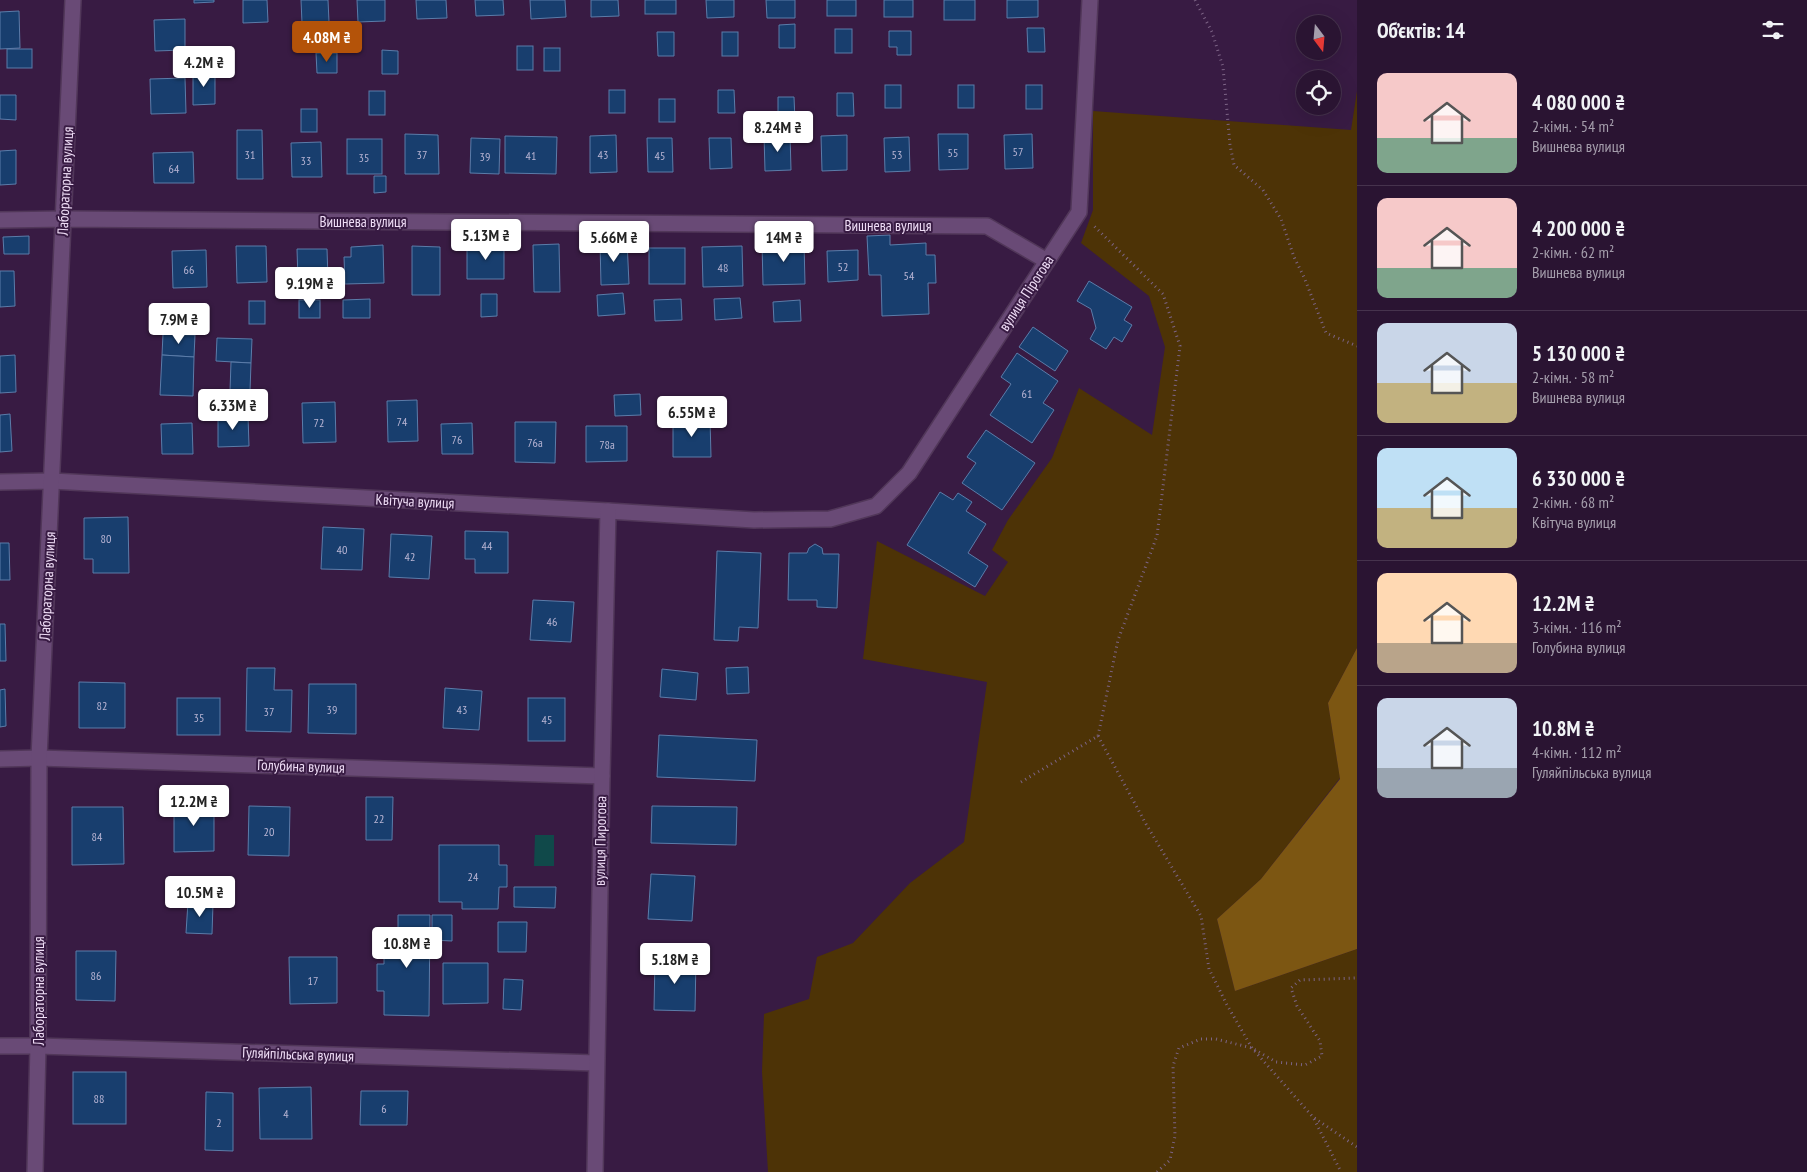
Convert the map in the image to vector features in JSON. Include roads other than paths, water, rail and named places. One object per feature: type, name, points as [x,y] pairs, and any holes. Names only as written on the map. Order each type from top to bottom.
[{"type":"street","name":"Лабораторна вулиця","points":[[35,1172],[40,758],[73,0]]},
{"type":"street","name":"вулиця Пірогова","points":[[830,518],[876,506],[909,473],[1079,212],[1090,0]]},
{"type":"street","name":"Вишнева вулиця","points":[[0,220],[987,226],[1047,260]]},
{"type":"street","name":"Квітуча вулиця","points":[[0,482],[52,481],[754,520],[830,518]]},
{"type":"street","name":"вулиця Пирогова","points":[[595,1172],[608,511]]},
{"type":"street","name":"Голубина вулиця","points":[[0,759],[40,758],[602,776]]},
{"type":"street","name":"Гуляйпільська вулиця","points":[[0,1046],[596,1063]]}]
